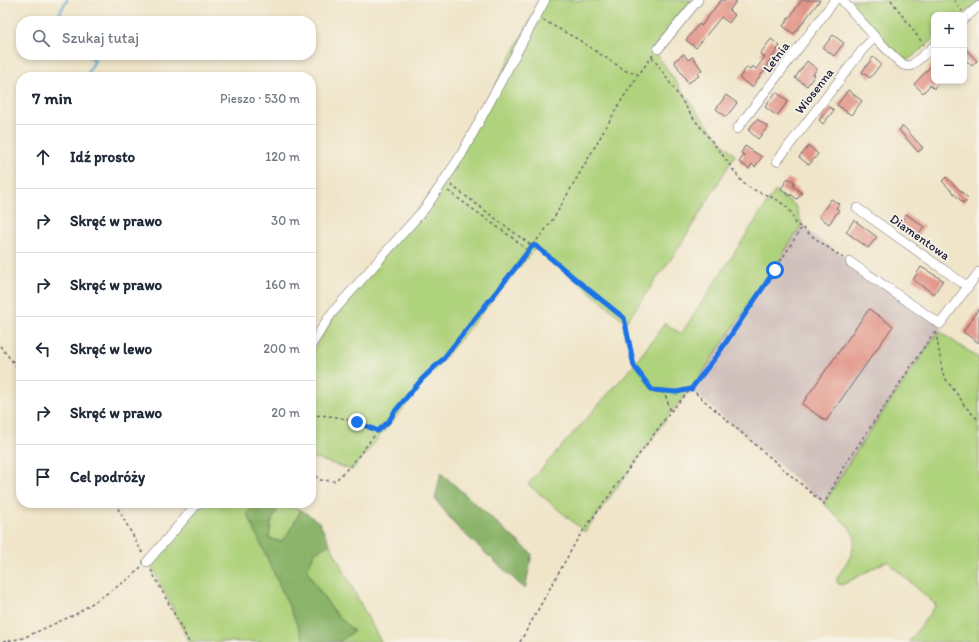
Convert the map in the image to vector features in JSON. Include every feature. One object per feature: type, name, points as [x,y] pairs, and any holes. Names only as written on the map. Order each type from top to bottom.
[{"type":"street","points":[[316,337],[331,314],[426,207],[443,183],[461,155],[545,0]]},
{"type":"street","points":[[655,53],[698,0]]},
{"type":"street","name":"Letnia","points":[[737,129],[835,0]]},
{"type":"street","points":[[842,0],[875,37],[903,65],[912,65],[931,48]]},
{"type":"street","points":[[967,16],[979,6]]},
{"type":"street","name":"Wiosenna","points":[[776,162],[864,48],[875,37]]},
{"type":"street","name":"Diamentowa","points":[[857,208],[968,287]]},
{"type":"street","points":[[850,262],[940,324],[978,275]]},
{"type":"street","points":[[147,562],[194,508]]},
{"type":"path","points":[[891,0],[931,48]]},
{"type":"path","points":[[954,0],[961,12]]},
{"type":"path","points":[[536,16],[578,40],[626,71],[639,74]]},
{"type":"path","points":[[316,476],[320,480],[335,481],[353,462],[378,431],[389,421],[395,411],[422,379],[443,359],[555,216],[621,101],[655,53]]},
{"type":"path","points":[[655,53],[658,65],[694,119],[743,183],[752,189],[776,199],[787,207],[792,214],[795,224],[802,227],[809,234],[850,262]]},
{"type":"path","points":[[443,183],[532,246],[536,246],[624,318],[634,366],[652,390],[677,392],[691,389]]},
{"type":"path","points":[[443,183],[528,251]]},
{"type":"path","points":[[520,642],[578,538],[671,412],[718,354],[775,270],[802,227]]},
{"type":"path","points":[[691,389],[824,504],[844,466],[936,330],[944,376],[964,405],[979,421]]},
{"type":"path","points":[[0,346],[16,366]]},
{"type":"path","points":[[662,391],[666,397],[671,412]]},
{"type":"path","points":[[316,416],[335,417],[357,422],[378,431]]},
{"type":"path","points":[[118,508],[189,642]]},
{"type":"path","points":[[3,642],[23,638],[76,614],[127,580],[147,562]]},
{"type":"shaded area","points":[[802,224],[815,237],[945,323],[863,441],[824,504],[691,389],[776,265]]},
{"type":"green space","points":[[541,0],[692,0],[653,49],[702,118],[735,155],[680,246],[626,322],[536,247],[352,470],[316,459],[316,345],[344,302],[444,176],[479,117]]},
{"type":"green space","points":[[847,0],[979,0],[979,2],[967,12],[931,12],[931,41],[908,60],[895,55]]},
{"type":"green space","points":[[775,191],[795,205],[802,224],[776,265],[691,389],[671,412],[585,532],[528,484],[634,365],[665,323],[681,334]]},
{"type":"green space","points":[[939,331],[979,358],[979,642],[909,642],[936,605],[888,562],[883,563],[842,585],[839,584],[837,582],[837,578],[850,557],[855,538],[849,527],[824,504],[852,458]]},
{"type":"green space","points":[[441,473],[532,554],[525,589],[457,527],[435,499]]},
{"type":"green space","points":[[197,508],[253,508],[248,514],[305,642],[189,642],[151,565],[160,551]]},
{"type":"green space","points":[[253,508],[276,508],[277,511],[271,522],[269,538],[281,542],[288,534],[301,510],[319,522],[330,544],[315,552],[307,570],[334,612],[354,631],[339,642],[305,642],[247,513]]},
{"type":"green space","points":[[276,508],[296,508],[301,510],[288,534],[281,542],[269,538],[271,522],[277,511]]},
{"type":"green space","points":[[330,544],[381,642],[339,642],[354,631],[334,612],[307,570],[315,552]]},
{"type":"building","points":[[721,0],[737,0],[729,11],[735,15],[729,23],[721,17],[696,48],[686,40],[699,24],[701,26]]},
{"type":"building","points":[[802,0],[820,0],[794,34],[783,26]]},
{"type":"building","points":[[833,35],[844,43],[834,56],[823,48]]},
{"type":"building","points":[[771,39],[780,46],[752,87],[739,78],[747,67],[750,69],[752,66],[756,69],[765,57],[760,54]]},
{"type":"building","points":[[967,50],[977,61],[972,66],[967,61]]},
{"type":"building","points":[[684,54],[688,60],[693,57],[702,70],[697,74],[699,76],[688,83],[674,61]]},
{"type":"building","points":[[873,57],[881,64],[870,78],[862,72]]},
{"type":"building","points":[[807,61],[817,69],[813,74],[815,75],[807,86],[795,78]]},
{"type":"building","points":[[931,66],[931,84],[937,84],[934,89],[930,85],[923,93],[914,84]]},
{"type":"building","points":[[848,90],[862,101],[851,115],[837,105]]},
{"type":"building","points":[[776,92],[788,101],[777,116],[765,107]]},
{"type":"building","points":[[726,95],[737,103],[726,117],[716,109]]},
{"type":"building","points":[[829,107],[834,110],[823,124],[819,120]]},
{"type":"building","points":[[757,119],[768,127],[758,139],[748,130]]},
{"type":"building","points":[[903,126],[923,148],[918,152],[899,130]]},
{"type":"building","points":[[745,146],[762,157],[755,167],[752,164],[749,169],[739,162],[744,155],[741,153]]},
{"type":"building","points":[[809,146],[818,154],[809,165],[799,157]]},
{"type":"building","points":[[946,177],[968,198],[963,203],[942,181]]},
{"type":"building","points":[[788,178],[795,182],[793,186],[802,193],[797,199],[781,189]]},
{"type":"building","points":[[831,199],[839,204],[836,208],[839,210],[829,224],[819,217]]},
{"type":"building","points":[[906,214],[924,227],[917,237],[899,225]]},
{"type":"building","points":[[854,220],[877,237],[868,248],[846,232]]},
{"type":"building","points":[[921,267],[943,280],[934,294],[913,280]]},
{"type":"building","points":[[979,308],[979,343],[963,332]]},
{"type":"building","points":[[869,309],[893,326],[826,421],[802,404]]},
{"type":"waterway","points":[[58,16],[67,0]]},
{"type":"waterway","points":[[89,72],[95,60]]},
{"type":"route","points":[[357,422],[378,431],[389,421],[395,411],[422,379],[443,359],[532,246],[536,246],[624,318],[634,366],[652,390],[677,392],[691,389],[718,354],[775,270]]}]
